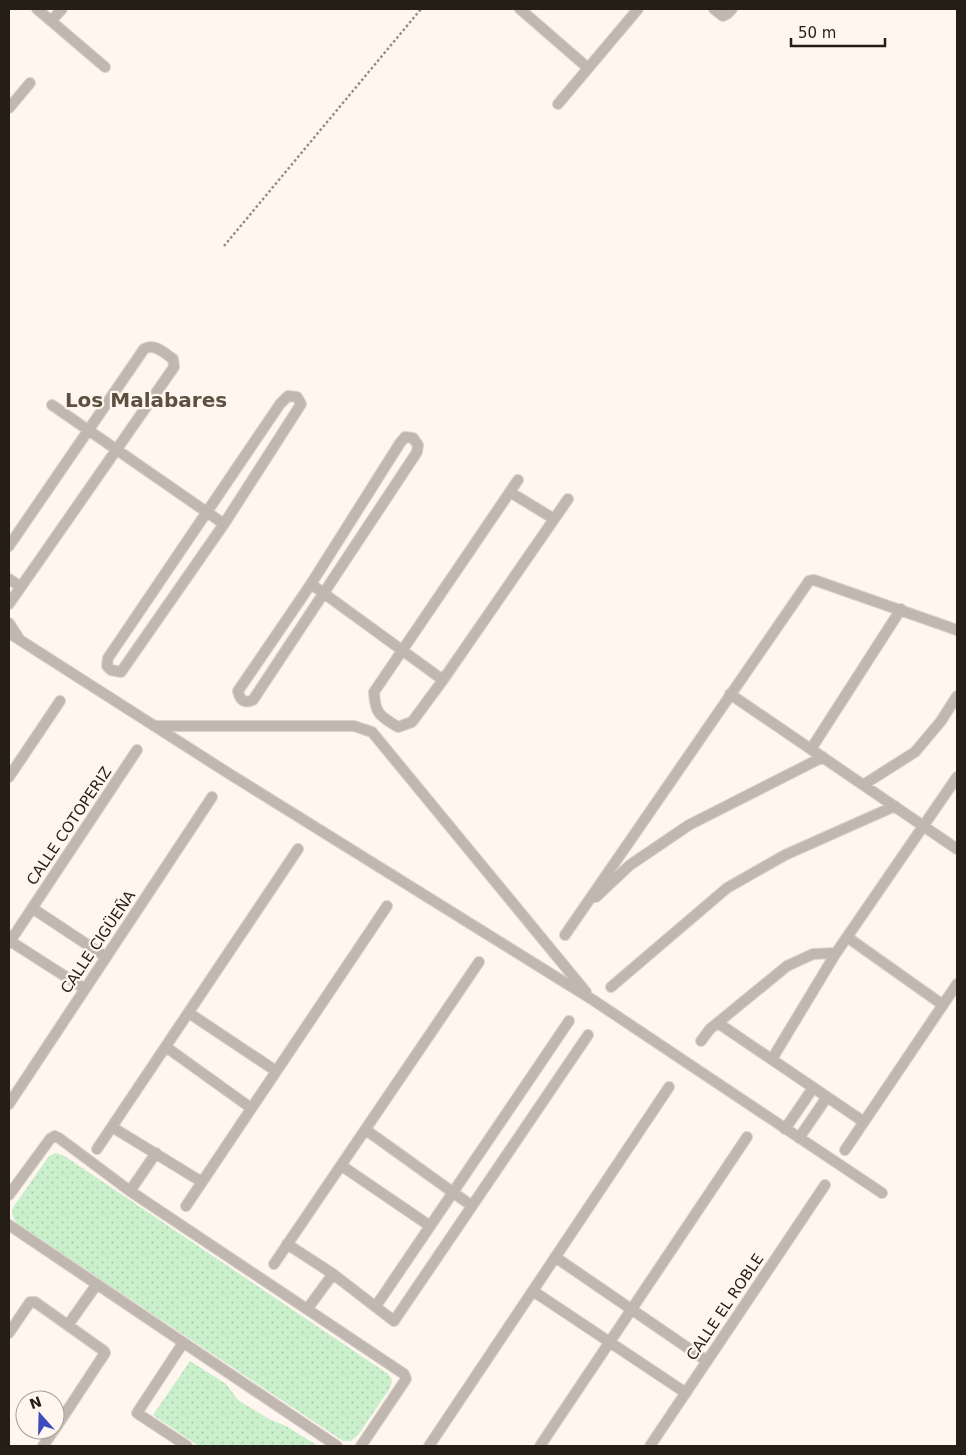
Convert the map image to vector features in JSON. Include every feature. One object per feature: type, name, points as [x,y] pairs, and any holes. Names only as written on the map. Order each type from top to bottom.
[{"type":"street","points":[[37,9],[105,67]]},
{"type":"street","points":[[51,21],[62,9]]},
{"type":"street","points":[[520,9],[588,68]]},
{"type":"street","points":[[558,104],[638,9]]},
{"type":"street","points":[[714,9],[723,16],[732,9]]},
{"type":"street","points":[[9,108],[30,83]]},
{"type":"street","points":[[9,546],[144,349],[154,346],[173,358],[174,368],[9,604]]},
{"type":"street","points":[[288,396],[297,397],[301,404],[224,524],[121,672],[111,670],[107,666],[108,658],[280,404],[288,396]]},
{"type":"street","points":[[52,405],[224,524]]},
{"type":"street","points":[[405,437],[413,438],[418,445],[417,452],[324,593],[253,700],[243,701],[239,697],[238,691],[311,584],[400,443],[405,437]]},
{"type":"street","points":[[518,480],[374,692],[375,707],[384,718],[398,727],[412,722],[568,499]]},
{"type":"street","points":[[510,492],[554,519]]},
{"type":"street","points":[[9,579],[21,587]]},
{"type":"street","points":[[565,935],[809,581],[814,580],[957,630]]},
{"type":"street","points":[[311,584],[443,680]]},
{"type":"street","points":[[811,749],[901,610]]},
{"type":"street","points":[[9,623],[20,640]]},
{"type":"street","points":[[9,633],[154,726],[593,1000],[882,1194]]},
{"type":"street","points":[[730,694],[957,849]]},
{"type":"street","points":[[864,785],[915,752],[941,721],[957,696]]},
{"type":"street","points":[[9,777],[60,701]]},
{"type":"street","points":[[372,732],[384,718]]},
{"type":"street","points":[[154,726],[354,726],[372,732],[593,1000]]},
{"type":"street","name":"CALLE COTOPERIZ","points":[[9,942],[137,750]]},
{"type":"street","points":[[582,910],[630,865],[689,825],[823,757]]},
{"type":"street","points":[[772,1059],[836,953],[957,777]]},
{"type":"street","name":"CALLE CIGÜEÑA","points":[[9,1104],[212,797]]},
{"type":"street","points":[[611,987],[727,888],[785,855],[895,806]]},
{"type":"street","points":[[97,1149],[298,849]]},
{"type":"street","points":[[186,1206],[387,906]]},
{"type":"street","points":[[32,908],[106,956]]},
{"type":"street","points":[[847,937],[943,1005]]},
{"type":"street","points":[[9,942],[84,989]]},
{"type":"street","points":[[701,1041],[718,1023],[787,966],[813,954],[836,953]]},
{"type":"street","points":[[274,1264],[479,962]]},
{"type":"street","points":[[845,1150],[957,984]]},
{"type":"street","points":[[189,1013],[276,1071]]},
{"type":"street","points":[[376,1306],[569,1021]]},
{"type":"street","points":[[718,1023],[864,1122]]},
{"type":"street","points":[[288,1244],[333,1274],[394,1320],[588,1035]]},
{"type":"street","points":[[166,1047],[252,1108]]},
{"type":"street","points":[[429,1446],[669,1087]]},
{"type":"street","points":[[785,1128],[813,1088]]},
{"type":"street","points":[[799,1138],[827,1097]]},
{"type":"street","points":[[112,1127],[202,1182]]},
{"type":"street","points":[[366,1130],[472,1206]]},
{"type":"street","points":[[9,1195],[50,1139],[55,1136],[130,1191],[308,1308],[406,1376],[406,1379],[361,1446]]},
{"type":"street","points":[[540,1446],[747,1137]]},
{"type":"street","points":[[130,1191],[156,1153]]},
{"type":"street","points":[[342,1166],[430,1226]]},
{"type":"street","name":"CALLE EL ROBLE","points":[[650,1446],[825,1185]]},
{"type":"street","points":[[9,1224],[337,1446]]},
{"type":"street","points":[[555,1257],[707,1362]]},
{"type":"street","points":[[308,1308],[333,1274]]},
{"type":"street","points":[[68,1325],[97,1284]]},
{"type":"street","points":[[533,1291],[686,1393]]},
{"type":"street","points":[[9,1333],[30,1302],[34,1302],[104,1350],[105,1353],[65,1415]]},
{"type":"street","points":[[183,1342],[137,1413],[187,1446]]},
{"type":"path","points":[[224,246],[421,9]]},
{"type":"green space","points":[[55,1153],[63,1155],[388,1374],[392,1380],[390,1388],[358,1435],[351,1441],[343,1441],[17,1224],[13,1217],[12,1209],[49,1156]]},
{"type":"green space","points":[[190,1361],[226,1384],[238,1400],[318,1446],[199,1446],[153,1415]]},
{"type":"district","name":"Los Malabares","points":[[146,400]]}]
